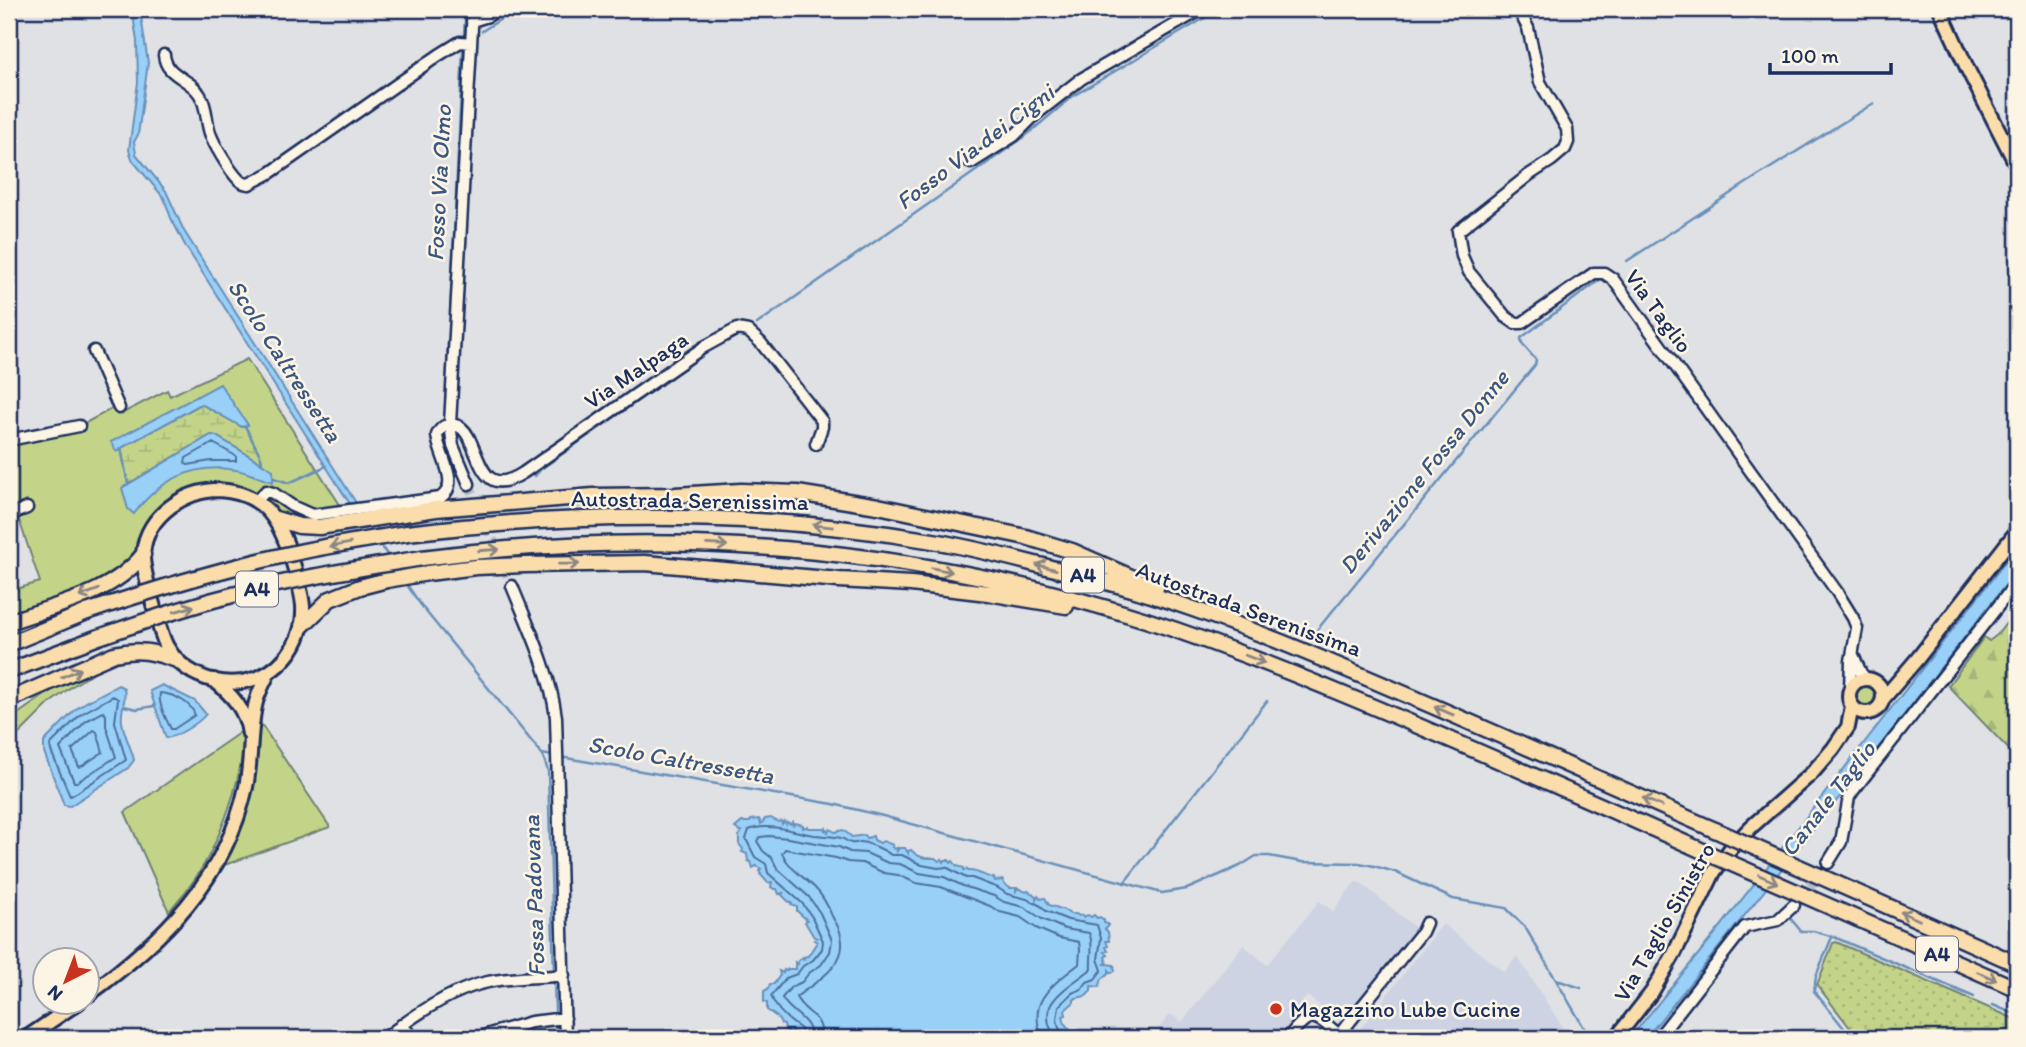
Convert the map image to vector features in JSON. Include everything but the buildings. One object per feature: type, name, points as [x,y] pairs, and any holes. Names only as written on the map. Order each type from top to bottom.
[{"type":"highway","points":[[276,519],[305,527],[319,527],[342,517],[373,513],[593,496],[741,491],[810,495],[878,506],[1026,537],[1072,551],[1155,588],[1209,606],[1325,654],[1353,671]]},
{"type":"highway","name":"Autostrada Serenissima","points":[[9,644],[87,612],[162,587],[239,566],[407,533],[528,521],[648,517],[761,520],[934,541],[1082,575],[1202,612],[1353,671],[2017,964]]},
{"type":"highway","name":"Autostrada Serenissima","points":[[9,671],[96,638],[226,596],[321,574],[473,551],[633,543],[766,548],[925,566],[1051,594],[1145,620],[1220,646],[1371,705],[2017,989]]},
{"type":"highway","points":[[9,622],[106,587],[124,575],[143,555]]},
{"type":"highway","points":[[302,626],[330,599],[387,580],[501,566],[645,563],[838,580],[911,583],[988,593],[1069,607],[1220,646]]},
{"type":"highway","points":[[9,700],[114,654],[148,651],[177,660]]},
{"type":"main road","points":[[1940,9],[2017,166]]},
{"type":"main road","points":[[102,984],[163,932],[213,872],[239,816],[251,754],[256,702],[269,672],[290,652],[302,626],[301,594],[288,547],[276,519],[256,501],[243,494],[223,490],[202,491],[183,498],[166,510],[153,526],[143,555],[146,579],[166,643],[177,660],[190,671],[214,680],[242,682],[269,672]]},
{"type":"main road","points":[[1909,670],[1856,682],[1850,689],[1849,700],[1852,706],[1859,712],[1870,713],[1878,708],[1882,699],[1909,670],[2017,531]]},
{"type":"main road","points":[[214,680],[244,713],[251,754]]},
{"type":"main road","points":[[1870,680],[1882,690],[1882,699]]},
{"type":"main road","name":"Via Taglio Sinistro","points":[[1811,773],[1846,732],[1852,706]]},
{"type":"main road","name":"Via Taglio Sinistro","points":[[1616,1038],[1652,992],[1674,954],[1714,872],[1731,848],[1811,773],[1838,752],[1870,713]]},
{"type":"main road","points":[[26,1038],[58,1016]]},
{"type":"street","points":[[469,484],[453,446],[450,424],[473,9]]},
{"type":"street","points":[[472,21],[488,16],[498,9]]},
{"type":"street","points":[[971,163],[1014,136],[1035,115],[1081,79],[1202,9]]},
{"type":"street","name":"Via Taglio","points":[[1518,9],[1531,38],[1540,82],[1567,129],[1568,142],[1565,149],[1552,160],[1458,231],[1464,264],[1505,316],[1515,323],[1522,323],[1594,274],[1604,273],[1613,279],[1853,618],[1857,628],[1850,689]]},
{"type":"street","points":[[164,55],[170,69],[200,95],[215,145],[239,180],[249,184],[258,181],[439,55],[460,42],[471,43]]},
{"type":"street","name":"Via Malpaga","points":[[450,424],[464,430],[485,474],[495,481],[508,482],[704,347],[737,329],[744,329],[753,335],[780,365],[822,421],[816,444]]},
{"type":"street","points":[[94,351],[119,408]]},
{"type":"street","points":[[373,513],[446,495],[450,483],[436,438],[441,428],[450,424]]},
{"type":"street","points":[[9,440],[79,426]]},
{"type":"street","points":[[256,501],[266,491],[312,515],[342,517]]},
{"type":"street","points":[[9,515],[27,508]]},
{"type":"street","points":[[1828,863],[1841,842],[1849,797],[2017,582]]},
{"type":"street","points":[[512,586],[553,698],[556,717],[557,976],[559,1018],[565,1038]]},
{"type":"street","name":"Via Taglio","points":[[1853,654],[1861,673],[1870,680]]},
{"type":"street","points":[[1658,1038],[1745,927],[1778,920],[1794,905]]},
{"type":"street","points":[[1288,1038],[1299,1023],[1308,1017],[1317,1017],[1342,1037],[1422,932],[1426,923]]},
{"type":"street","points":[[385,1038],[442,1000],[469,988],[488,982],[557,976]]},
{"type":"street","points":[[475,1038],[502,1029],[559,1018]]},
{"type":"street","points":[[401,1025],[414,1038]]},
{"type":"shaded area","points":[[1355,882],[1361,883],[1417,929],[1342,1022],[1307,996],[1302,1002],[1309,1008],[1284,1038],[1151,1038],[1170,1014],[1182,1022],[1243,945],[1267,965],[1319,901],[1333,911]]},
{"type":"shaded area","points":[[1443,924],[1504,972],[1517,956],[1563,1028],[1555,1038],[1361,1038],[1356,1034]]},
{"type":"green space","points":[[247,359],[351,522],[319,525],[280,515],[253,497],[196,490],[145,530],[137,552],[121,577],[9,615],[9,591],[40,582],[9,490],[9,446],[67,433],[113,408],[121,414],[167,390],[170,396]]},
{"type":"green space","points":[[201,404],[242,427],[245,426],[262,463],[211,435],[128,484],[121,448]]},
{"type":"green space","points":[[2017,609],[2017,758],[1948,686],[1984,637],[1989,641],[1997,635]]},
{"type":"green space","points":[[97,670],[50,703],[9,744],[9,720],[64,682]]},
{"type":"green space","points":[[1861,686],[1869,686],[1875,696],[1869,706],[1861,706],[1855,700],[1855,692]]},
{"type":"green space","points":[[259,721],[330,827],[219,867],[253,779]]},
{"type":"green space","points":[[242,731],[240,768],[220,831],[202,868],[169,912],[125,812]]},
{"type":"green space","points":[[1833,943],[2017,1020],[2017,1038],[1858,1038],[1817,985]]},
{"type":"water","points":[[132,9],[140,9],[148,63],[138,135],[134,142],[136,154],[166,191],[184,231],[358,506],[352,507],[186,247],[164,198],[133,161],[129,150],[138,82],[137,41]]},
{"type":"water","points":[[220,384],[248,425],[242,427],[201,404],[116,451],[111,442]]},
{"type":"water","points":[[211,435],[273,470],[273,482],[236,470],[206,469],[166,483],[134,514],[128,509],[122,488]]},
{"type":"water","name":"Canale Taglio","points":[[2017,547],[2017,570],[1847,788],[1646,1038],[1630,1038],[1722,925]]},
{"type":"water","points":[[118,685],[124,688],[122,722],[134,760],[128,768],[70,806],[64,805],[44,752],[44,742],[76,709]]},
{"type":"water","points":[[162,685],[195,701],[206,714],[188,729],[166,738],[150,691]]},
{"type":"water","points":[[759,819],[761,824],[765,819],[781,821],[782,824],[784,821],[786,824],[793,822],[793,825],[803,825],[803,828],[826,828],[828,832],[830,829],[835,832],[843,830],[852,837],[873,836],[874,840],[880,843],[883,841],[893,845],[897,851],[899,848],[905,848],[908,853],[911,850],[923,857],[939,861],[942,859],[944,862],[949,860],[951,863],[953,861],[964,868],[964,871],[967,869],[994,878],[995,881],[1003,880],[1010,888],[1028,891],[1036,896],[1036,899],[1038,896],[1045,898],[1049,905],[1070,914],[1100,917],[1108,924],[1105,929],[1109,941],[1106,941],[1108,951],[1105,952],[1108,955],[1105,957],[1105,964],[1114,965],[1115,971],[1111,973],[1109,970],[1099,987],[1091,986],[1091,991],[1086,996],[1076,998],[1065,1010],[1065,1024],[1077,1038],[795,1038],[796,1034],[785,1030],[777,1017],[767,1010],[764,991],[770,984],[774,984],[780,975],[779,971],[783,973],[784,970],[795,969],[795,962],[798,964],[803,957],[808,956],[817,938],[805,922],[807,920],[797,911],[797,907],[791,905],[783,893],[779,894],[777,889],[771,887],[772,882],[768,883],[760,874],[761,869],[756,866],[753,868],[739,844],[742,831],[735,828],[742,822]]},
{"type":"waterway","name":"Fosso Via Olmo","points":[[464,33],[466,9]]},
{"type":"waterway","points":[[482,31],[517,9]]},
{"type":"waterway","name":"Fosso Via dei Cigni","points":[[757,324],[1023,138],[1073,96],[1220,9]]},
{"type":"waterway","name":"Fosso Via Olmo","points":[[450,318],[463,50]]},
{"type":"waterway","name":"Derivazione Fossa Donne","points":[[1627,261],[1874,103]]},
{"type":"waterway","name":"Derivazione Fossa Donne","points":[[1312,636],[1535,365],[1536,360],[1522,344],[1521,338],[1601,279]]},
{"type":"waterway","name":"Fosso Via Olmo","points":[[446,405],[448,340]]},
{"type":"waterway","name":"Fosso Via dei Cigni","points":[[535,476],[541,469],[697,359]]},
{"type":"waterway","points":[[245,426],[262,463]]},
{"type":"waterway","points":[[121,448],[128,484]]},
{"type":"waterway","points":[[274,478],[289,483],[326,466]]},
{"type":"waterway","name":"Scolo Caltressetta","points":[[380,544],[390,559]]},
{"type":"waterway","name":"Scolo Caltressetta","points":[[405,582],[423,608],[542,754],[553,756]]},
{"type":"waterway","name":"Derivazione Fossa Donne","points":[[1124,883],[1267,701]]},
{"type":"waterway","points":[[124,706],[137,709],[154,706]]},
{"type":"waterway","name":"Fossa Padovana","points":[[543,756],[548,771],[554,972]]},
{"type":"waterway","name":"Scolo Caltressetta","points":[[560,757],[833,804],[1162,893],[1187,889],[1240,866],[1256,856],[1374,866],[1395,872],[1453,899],[1506,908],[1525,927],[1590,1038]]},
{"type":"waterway","points":[[1790,918],[1801,931],[1813,931],[1834,937],[1974,997]]},
{"type":"waterway","points":[[1832,937],[1816,976],[1814,991],[1852,1038]]},
{"type":"waterway","name":"Fossa Padovana","points":[[554,979],[556,1038]]},
{"type":"waterway","points":[[1557,980],[1581,988]]},
{"type":"waterway","points":[[1993,1005],[2017,1015]]},
{"type":"tunnel","points":[[469,484],[512,586]]},
{"type":"tunnel","points":[[1800,898],[1828,863]]},
{"type":"place","name":"Magazzino Lube Cucine","points":[[1276,1009]]}]
